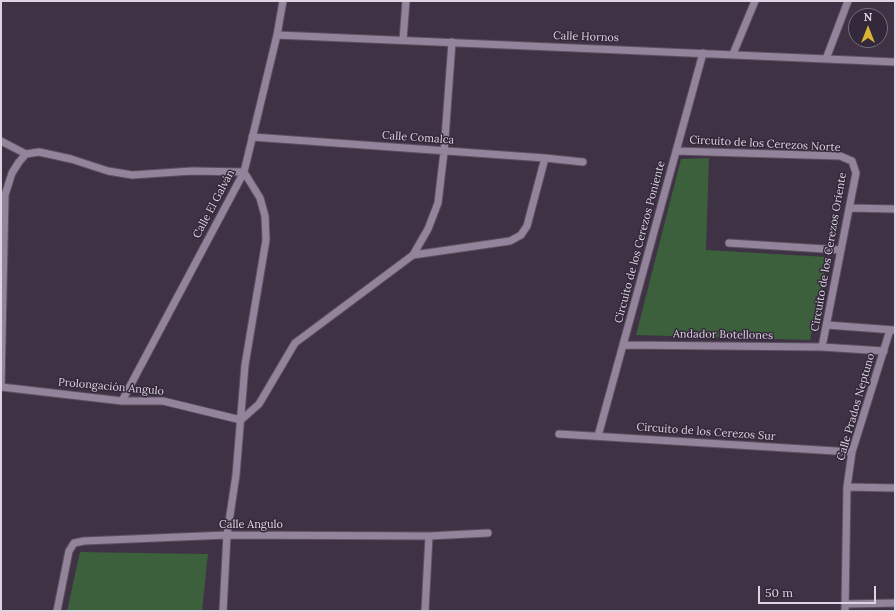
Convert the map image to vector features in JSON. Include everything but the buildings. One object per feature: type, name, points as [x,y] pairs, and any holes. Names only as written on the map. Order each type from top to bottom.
[{"type":"street","name":"Calle El Galván","points":[[122,401],[244,172],[277,35],[283,1]]},
{"type":"street","points":[[403,40],[406,1]]},
{"type":"street","points":[[733,54],[755,1]]},
{"type":"street","points":[[826,59],[848,1]]},
{"type":"street","name":"Calle Hornos","points":[[277,35],[895,62]]},
{"type":"street","points":[[241,420],[259,404],[295,343],[413,255],[428,230],[438,203],[444,152],[452,42]]},
{"type":"street","name":"Circuito de los Cerezos Poniente","points":[[598,436],[703,53]]},
{"type":"street","name":"Calle Comalca","points":[[252,137],[583,162]]},
{"type":"street","points":[[1,141],[26,154],[39,152],[72,159],[108,171],[132,175],[192,171],[244,172],[260,198],[265,216],[266,240],[245,365],[236,475],[227,535],[222,611]]},
{"type":"street","name":"Circuito de los Cerezos Norte","points":[[676,151],[840,156],[852,161]]},
{"type":"street","points":[[1,387],[5,195],[12,173],[18,162],[26,154]]},
{"type":"street","points":[[413,255],[510,241],[521,236],[527,226],[545,158]]},
{"type":"street","name":"Circuito de los Cerezos Oriente","points":[[822,348],[856,174],[852,161]]},
{"type":"street","points":[[850,208],[895,209]]},
{"type":"street","points":[[729,243],[841,250]]},
{"type":"street","points":[[827,325],[893,330]]},
{"type":"street","name":"Calle Prados Neptuno","points":[[845,607],[847,487],[852,452],[884,351],[893,330]]},
{"type":"street","name":"Andador Botellones","points":[[623,345],[822,348],[884,351]]},
{"type":"street","name":"Prolongación Angulo","points":[[1,387],[122,401],[163,401],[241,420]]},
{"type":"street","name":"Circuito de los Cerezos Sur","points":[[559,434],[852,452]]},
{"type":"street","points":[[847,487],[895,488]]},
{"type":"street","name":"Calle Angulo","points":[[57,611],[69,551],[74,542],[227,535],[429,536],[488,533]]},
{"type":"street","points":[[425,611],[429,536]]},
{"type":"street","points":[[845,607],[895,604]]},
{"type":"green space","points":[[709,158],[706,250],[827,257],[810,340],[636,335],[681,159]]},
{"type":"green space","points":[[80,552],[208,554],[202,611],[67,611]]}]
